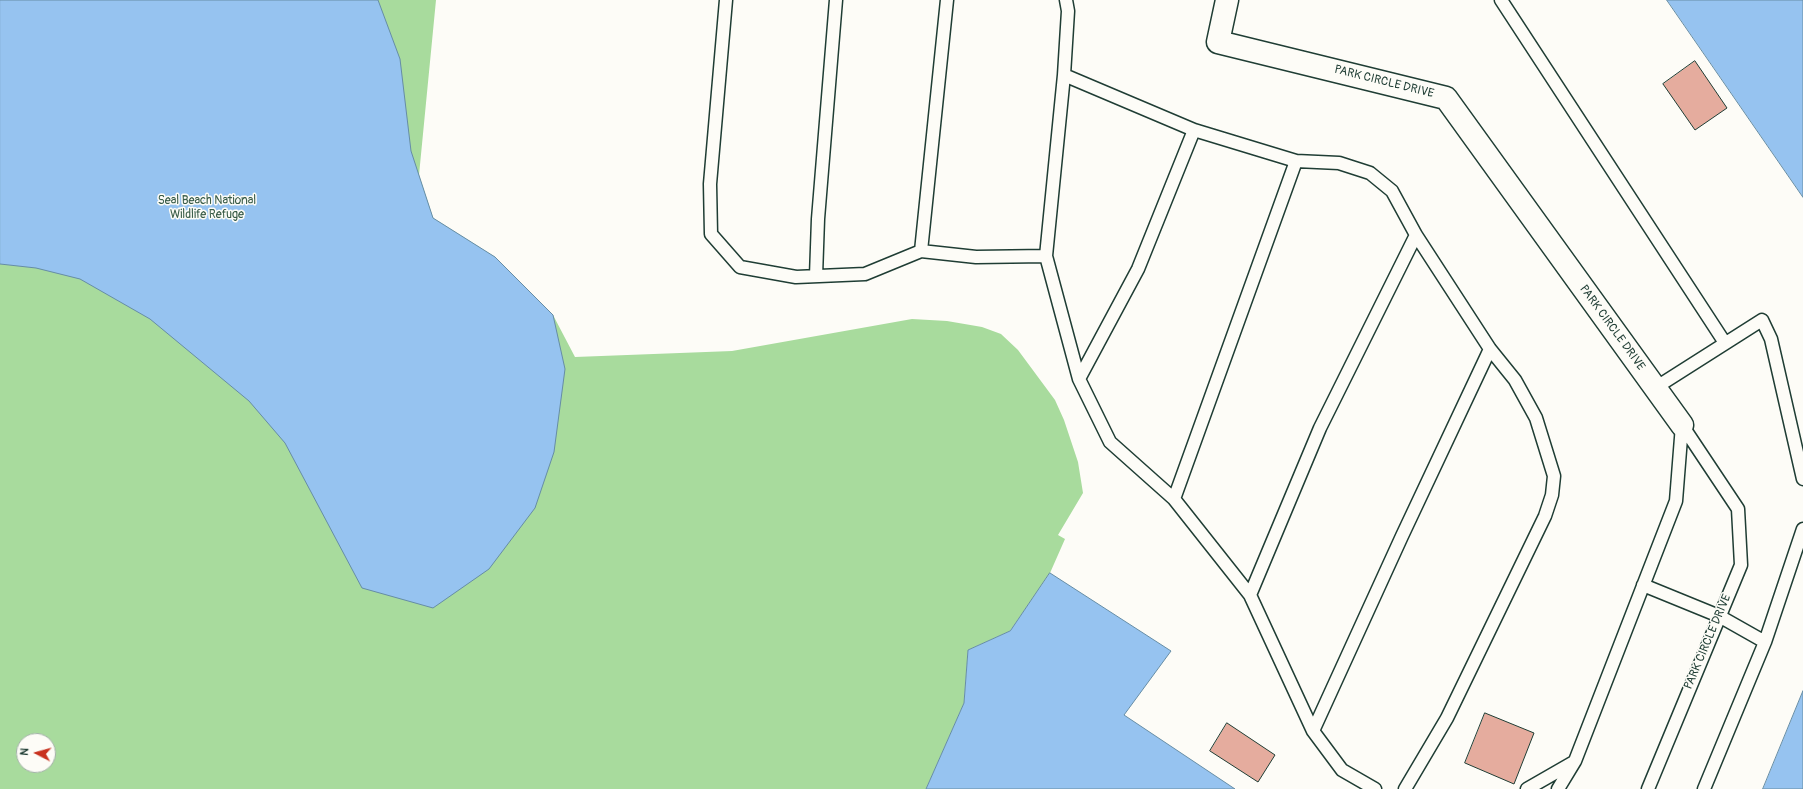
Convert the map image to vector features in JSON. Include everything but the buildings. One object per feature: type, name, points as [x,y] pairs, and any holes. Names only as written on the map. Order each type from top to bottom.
[{"type":"street","name":"PARK CIRCLE DRIVE","points":[[1227,0],[1218,42],[1446,98],[1682,425]]},
{"type":"lane","points":[[726,0],[710,184],[711,234],[740,267],[796,277],[865,274],[921,251],[976,257],[1046,256]]},
{"type":"lane","points":[[816,276],[818,219],[836,0]]},
{"type":"lane","points":[[921,251],[947,0]]},
{"type":"lane","points":[[1066,0],[1068,11],[1064,75],[1046,256],[1079,379],[1110,442],[1174,498],[1250,595],[1313,731],[1342,770],[1375,789]]},
{"type":"lane","points":[[1501,0],[1725,343]]},
{"type":"lane","points":[[1064,75],[1194,130],[1296,161],[1339,163],[1370,173],[1392,191],[1416,235],[1490,349],[1515,380],[1536,418],[1554,476],[1552,495],[1545,516],[1447,718],[1405,789]]},
{"type":"lane","points":[[1079,379],[1138,269],[1194,130]]},
{"type":"lane","points":[[1174,498],[1296,161]]},
{"type":"lane","points":[[1250,595],[1320,428],[1416,235]]},
{"type":"lane","points":[[1655,388],[1762,320],[1771,338],[1803,479]]},
{"type":"lane","points":[[1313,731],[1402,536],[1490,349]]},
{"type":"lane","points":[[1558,789],[1575,761],[1676,501],[1682,425]]},
{"type":"lane","name":"PARK CIRCLE DRIVE","points":[[1648,789],[1741,565],[1738,510],[1682,425]]},
{"type":"lane","points":[[1704,789],[1765,642],[1803,529]]},
{"type":"lane","points":[[1643,585],[1719,616],[1765,642]]},
{"type":"lane","points":[[1527,789],[1575,761]]},
{"type":"green space","name":"Seal Beach National Wildlife Refuge","points":[[0,0],[436,0],[419,175],[433,218],[495,257],[553,315],[575,357],[732,351],[912,319],[947,321],[982,327],[1001,334],[1018,350],[1055,400],[1064,420],[1078,462],[1083,493],[1058,535],[1065,539],[1050,573],[1010,631],[968,650],[964,703],[926,789],[0,789]]},
{"type":"water","points":[[0,0],[378,0],[400,59],[411,151],[433,218],[495,257],[553,315],[565,369],[554,452],[535,508],[489,569],[433,608],[362,588],[285,443],[249,401],[150,319],[80,279],[36,268],[0,264]]},
{"type":"water","points":[[1667,0],[1803,0],[1803,197]]},
{"type":"water","points":[[1050,573],[1171,651],[1124,715],[1235,789],[926,789],[964,703],[968,650],[1010,631]]},
{"type":"water","points":[[1803,691],[1803,789],[1763,789]]}]
